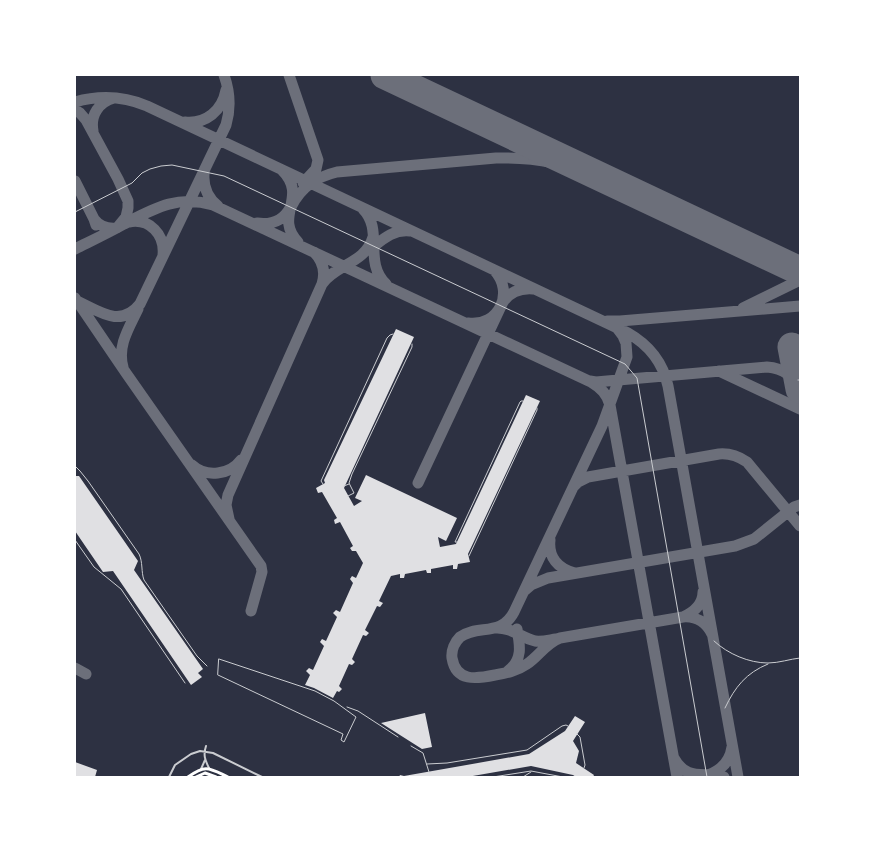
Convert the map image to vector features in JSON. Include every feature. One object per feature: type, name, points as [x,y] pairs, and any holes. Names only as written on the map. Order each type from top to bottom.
[{"type":"main road","points":[[188,777],[201,769],[209,768],[228,777]]},
{"type":"main road","points":[[196,777],[205,773],[216,777]]},
{"type":"street","points":[[75,212],[132,183],[142,173],[160,166],[172,165],[224,176],[625,364],[637,378],[707,777]]},
{"type":"street","points":[[323,484],[321,480],[387,338],[393,334]]},
{"type":"street","points":[[344,486],[349,483],[412,344]]},
{"type":"street","points":[[456,542],[520,402],[523,401]]},
{"type":"street","points":[[469,556],[537,408]]},
{"type":"street","points":[[75,466],[80,470],[139,554],[142,561],[144,580],[197,656],[207,666]]},
{"type":"street","points":[[348,496],[354,493],[349,483]]},
{"type":"street","points":[[75,540],[94,567],[121,589],[185,682]]},
{"type":"street","points":[[714,640],[722,648],[741,658],[771,663]]},
{"type":"street","points":[[726,708],[735,690],[752,672],[771,663],[800,658]]},
{"type":"street","points":[[219,659],[315,691],[334,701],[356,717],[344,742],[341,740],[343,734],[218,675],[219,659]]},
{"type":"street","points":[[347,707],[358,711],[398,737]]},
{"type":"street","points":[[427,764],[447,763],[527,750],[562,726],[568,726]]},
{"type":"street","points":[[577,734],[580,737],[584,768]]},
{"type":"street","points":[[206,746],[204,751],[205,760],[209,768]]},
{"type":"street","points":[[411,746],[423,753],[429,772]]},
{"type":"street","points":[[169,777],[175,765],[191,754],[204,751],[262,777]]},
{"type":"street","points":[[201,769],[205,760]]},
{"type":"street","points":[[523,777],[531,771]]},
{"type":"street","points":[[492,777],[531,771],[563,777]]},
{"type":"building","points":[[396,329],[414,337],[344,488],[354,506],[362,501],[355,498],[366,475],[457,518],[446,541],[438,537],[440,547],[456,544],[526,395],[540,401],[468,554],[470,562],[458,564],[457,569],[453,569],[453,565],[431,569],[431,573],[427,573],[426,570],[405,574],[404,578],[400,578],[400,574],[391,576],[379,601],[383,603],[380,607],[377,606],[365,630],[369,633],[366,636],[363,635],[352,659],[355,662],[352,665],[349,664],[339,686],[342,689],[339,692],[337,691],[333,698],[305,685],[310,675],[306,671],[309,668],[313,670],[324,646],[320,642],[322,639],[326,641],[337,617],[333,613],[336,610],[340,612],[353,583],[350,579],[352,576],[356,578],[363,563],[356,551],[352,551],[350,548],[353,546],[340,522],[335,524],[334,520],[337,518],[322,492],[318,493],[316,488],[325,483],[324,480]]},
{"type":"building","points":[[75,476],[79,476],[138,561],[134,570],[203,669],[198,673],[202,677],[191,685],[113,571],[103,572],[75,531]]},
{"type":"building","points":[[425,713],[432,747],[422,749],[381,723]]},
{"type":"building","points":[[575,716],[585,722],[573,741],[579,751],[576,763],[594,775],[593,777],[576,777],[531,766],[467,777],[399,777],[400,775],[404,776],[529,754],[565,731]]},
{"type":"building","points":[[75,762],[97,770],[95,777],[75,777]]},
{"type":"taxiway","points":[[79,302],[110,316],[118,317],[133,311],[140,304],[226,125],[229,100],[224,75]]},
{"type":"taxiway","points":[[289,75],[318,160],[316,169],[303,183]]},
{"type":"taxiway","points":[[185,122],[200,121],[212,115],[221,104],[226,90]]},
{"type":"taxiway","points":[[75,102],[93,98],[120,98],[147,106],[628,333],[649,349],[659,362],[668,386],[738,777]]},
{"type":"taxiway","points":[[93,131],[92,125],[97,110],[104,103],[114,98]]},
{"type":"taxiway","points":[[75,110],[86,120],[128,201],[126,217],[117,228],[104,227],[94,219]]},
{"type":"taxiway","points":[[291,207],[304,188],[322,177],[337,172],[512,158],[552,162],[606,179]]},
{"type":"taxiway","points":[[282,170],[289,180],[292,189],[289,224],[291,233],[298,242]]},
{"type":"taxiway","points":[[204,174],[204,184],[207,192],[211,200],[218,206]]},
{"type":"taxiway","points":[[75,181],[96,225]]},
{"type":"taxiway","points":[[75,249],[156,208],[177,202],[200,202],[213,205],[591,382],[601,389],[610,405],[677,777]]},
{"type":"taxiway","points":[[257,223],[276,221],[284,216],[290,208]]},
{"type":"taxiway","points":[[363,209],[369,217],[372,226],[376,266],[379,275],[386,284]]},
{"type":"taxiway","points":[[129,222],[137,221],[150,225],[159,235],[163,255]]},
{"type":"taxiway","points":[[369,250],[393,233],[410,231]]},
{"type":"taxiway","points":[[322,284],[328,277],[364,253],[373,237]]},
{"type":"taxiway","points":[[229,519],[226,505],[228,495],[322,284],[323,266],[314,252]]},
{"type":"taxiway","points":[[468,323],[479,323],[488,320],[500,306],[503,288],[494,270]]},
{"type":"taxiway","points":[[743,308],[800,280]]},
{"type":"taxiway","points":[[418,483],[503,302],[516,291],[533,289]]},
{"type":"taxiway","points":[[75,298],[261,566],[262,572],[251,611]]},
{"type":"taxiway","points":[[607,321],[800,306]]},
{"type":"taxiway","points":[[123,367],[123,344],[138,309]]},
{"type":"taxiway","points":[[617,328],[626,343],[627,357],[602,426],[514,612],[503,625],[474,631],[460,637],[452,652],[454,666],[462,675],[474,678],[511,671],[527,664],[551,643],[560,638],[683,617],[697,607],[703,592]]},
{"type":"taxiway","points":[[590,381],[767,367],[778,369],[788,374],[795,382],[800,393]]},
{"type":"taxiway","points":[[719,371],[800,409]]},
{"type":"taxiway","points":[[574,486],[588,477],[719,454],[730,455],[747,462],[800,526]]},
{"type":"taxiway","points":[[192,465],[204,472],[218,473],[231,469],[241,460]]},
{"type":"taxiway","points":[[524,591],[531,585],[548,578],[735,546],[754,539],[794,507],[800,505]]},
{"type":"taxiway","points":[[550,540],[551,552],[555,561],[564,569],[575,573]]},
{"type":"taxiway","points":[[683,617],[700,621],[707,626],[712,634]]},
{"type":"taxiway","points":[[495,628],[511,631],[535,641],[556,639]]},
{"type":"taxiway","points":[[508,671],[513,667],[518,657],[517,629]]},
{"type":"taxiway","points":[[75,668],[86,674]]},
{"type":"taxiway","points":[[708,775],[724,764],[729,757],[732,747]]},
{"type":"taxiway","points":[[674,758],[684,770],[690,773],[724,777]]},
{"type":"runway","points":[[385,75],[800,271]]},
{"type":"runway","points":[[792,347],[800,389]]}]
